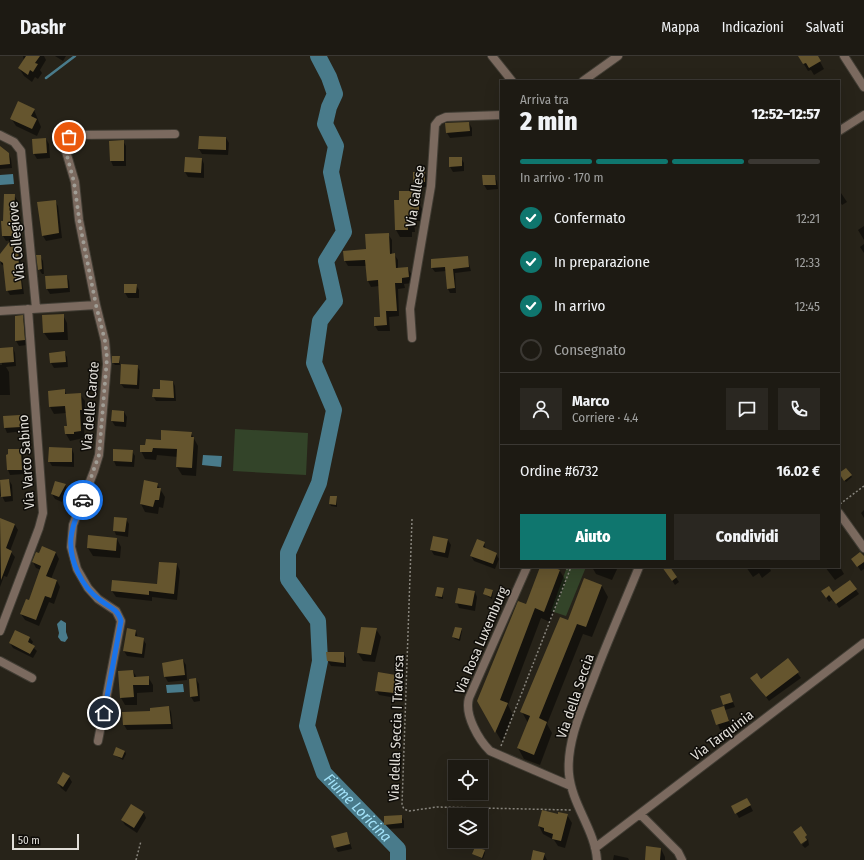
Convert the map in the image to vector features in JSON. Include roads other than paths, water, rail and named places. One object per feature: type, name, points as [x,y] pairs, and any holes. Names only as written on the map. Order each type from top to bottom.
[{"type":"street","points":[[492,56],[511,80]]},
{"type":"street","points":[[584,80],[618,56]]},
{"type":"street","points":[[844,56],[864,87]]},
{"type":"street","name":"Via Gallese","points":[[412,338],[410,309],[432,181],[435,125],[439,120],[446,117],[500,115]]},
{"type":"street","points":[[840,130],[864,115]]},
{"type":"street","name":"Via delle Carote","points":[[98,741],[121,621],[116,611],[98,599],[84,583],[75,564],[71,543],[74,525],[94,471],[100,445],[107,358],[105,341],[96,305],[79,220],[74,182],[66,152],[66,140],[69,137],[76,135],[175,134]]},
{"type":"street","name":"Via Collegiove","points":[[0,135],[14,142],[21,151],[32,309]]},
{"type":"street","points":[[0,311],[96,305]]},
{"type":"street","name":"Via Varco Sabino","points":[[0,630],[39,528],[43,509],[32,309]]},
{"type":"street","points":[[840,514],[864,548]]},
{"type":"street","name":"Via Rosa Luxemburg","points":[[527,568],[468,703],[469,714],[482,741],[490,751],[571,786]]},
{"type":"street","name":"Via della Seccia","points":[[597,860],[595,848],[579,810],[571,786],[569,770],[570,755],[579,718],[600,661],[639,568]]},
{"type":"street","name":"Via Tarquinia","points":[[595,848],[864,643]]},
{"type":"street","points":[[0,661],[32,678]]},
{"type":"street","points":[[640,814],[678,852],[682,860]]},
{"type":"water","points":[[13,174],[14,184],[0,185],[0,175]]},
{"type":"water","points":[[203,455],[222,456],[221,467],[202,465]]},
{"type":"water","points":[[61,620],[66,623],[68,638],[65,642],[61,641],[58,637],[59,633],[57,624]]},
{"type":"water","points":[[183,684],[184,692],[167,693],[166,685]]},
{"type":"waterway","points":[[46,78],[75,56]]},
{"type":"waterway","name":"Fiume Loricina","points":[[318,56],[329,77],[335,94],[329,107],[325,124],[336,146],[331,172],[344,232],[326,261],[335,301],[320,321],[314,363],[334,410],[319,483],[288,553],[288,579],[318,621],[320,661],[307,726],[324,773],[398,849],[398,860]]}]
